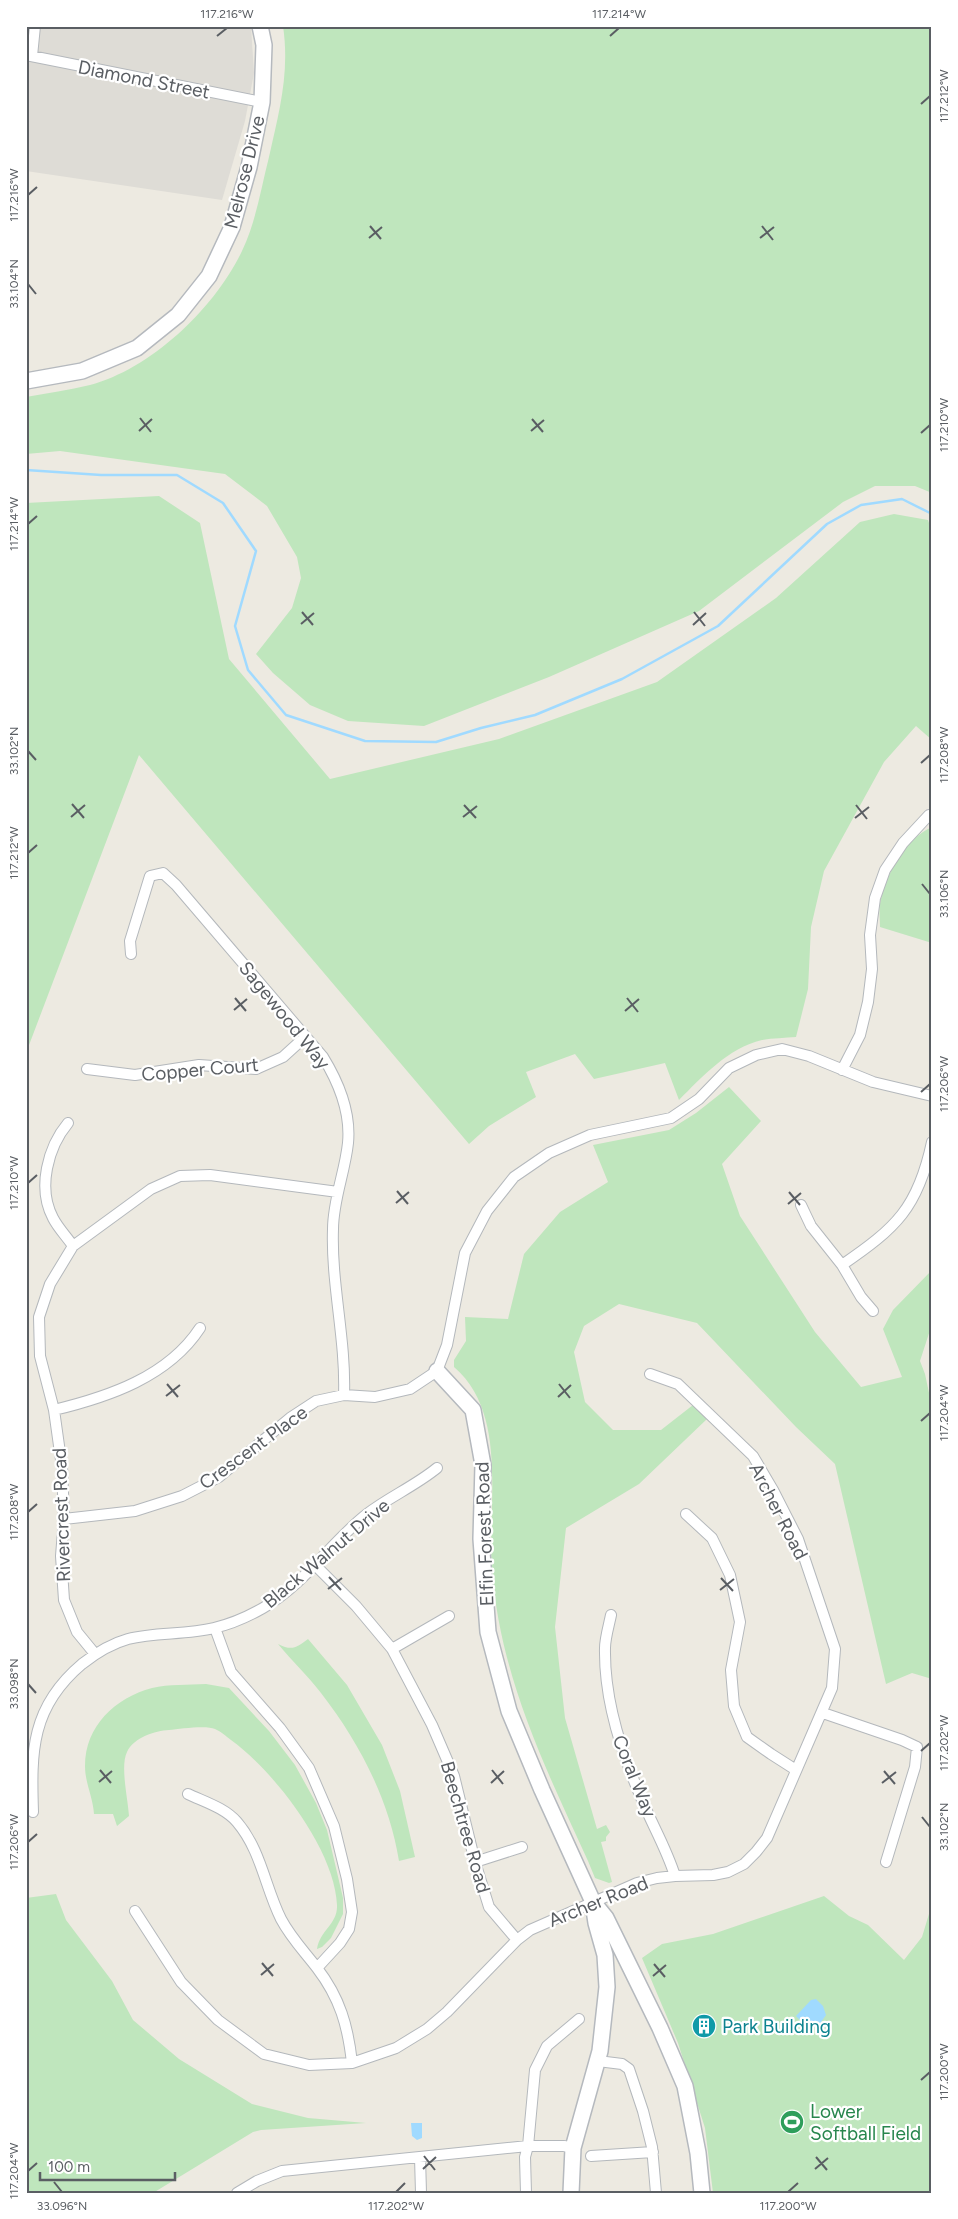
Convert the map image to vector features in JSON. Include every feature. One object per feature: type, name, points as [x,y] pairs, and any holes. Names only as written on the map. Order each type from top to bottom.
[{"type":"street","points":[[29,55],[35,26]]},
{"type":"street","name":"Melrose Drive","points":[[26,381],[82,371],[137,348],[178,315],[209,276],[232,227],[249,167],[262,102],[264,45],[260,26]]},
{"type":"street","name":"Diamond Street","points":[[29,55],[262,102]]},
{"type":"street","points":[[842,1070],[860,1035],[868,1002],[872,968],[870,934],[875,898],[885,870],[904,843],[929,815]]},
{"type":"street","name":"Sagewood Way","points":[[131,954],[130,941],[150,876],[163,873],[183,893],[323,1057],[337,1081],[346,1110],[348,1142],[332,1228],[345,1363],[344,1395]]},
{"type":"street","name":"Copper Court","points":[[87,1069],[136,1075],[199,1065],[256,1069],[283,1057],[305,1037]]},
{"type":"street","points":[[438,1371],[447,1345],[465,1253],[486,1212],[514,1177],[549,1154],[590,1135],[671,1118],[698,1099],[730,1068],[756,1055],[782,1049],[809,1056],[873,1082],[932,1096]]},
{"type":"street","points":[[68,1123],[56,1137],[48,1162],[45,1189],[52,1217],[73,1246]]},
{"type":"street","points":[[842,1265],[877,1241],[902,1218],[918,1192],[932,1142]]},
{"type":"street","name":"Rivercrest Road","points":[[95,1654],[76,1632],[64,1600],[61,1556],[64,1520],[62,1467],[54,1410],[40,1356],[39,1317],[50,1284],[73,1246],[151,1189],[180,1176],[210,1175],[338,1192]]},
{"type":"street","points":[[801,1204],[811,1226],[842,1265],[861,1297],[873,1311]]},
{"type":"street","points":[[54,1410],[98,1399],[137,1382],[168,1363],[188,1346],[200,1328]]},
{"type":"street","name":"Crescent Place","points":[[64,1520],[135,1511],[182,1496],[219,1477],[290,1418],[316,1401],[344,1395],[375,1397],[410,1389],[438,1371]]},
{"type":"street","name":"Elfin Forest Road","points":[[438,1371],[473,1410],[483,1465],[481,1539],[488,1632],[509,1711],[542,1790],[593,1902]]},
{"type":"street","name":"Archer Road","points":[[135,1911],[181,1982],[218,2020],[264,2054],[309,2065],[352,2063],[396,2048],[426,2030],[447,2012],[517,1940],[547,1922],[637,1883],[657,1878],[713,1875],[728,1872],[744,1864],[756,1852],[767,1838],[823,1713],[832,1688],[835,1650],[798,1539],[753,1456],[678,1384],[650,1374]]},
{"type":"street","name":"Black Walnut Drive","points":[[33,1812],[31,1766],[39,1724],[49,1701],[70,1674],[95,1654],[110,1645],[129,1639],[215,1628],[263,1608],[288,1591],[316,1566],[367,1514],[386,1500],[417,1484],[437,1468]]},
{"type":"street","points":[[686,1514],[712,1538],[730,1575],[740,1622],[731,1670],[734,1706],[748,1737],[770,1754],[796,1770]]},
{"type":"street","name":"Beechtree Road","points":[[316,1566],[356,1606],[392,1649],[432,1725],[454,1776],[475,1862],[490,1907],[517,1940]]},
{"type":"street","name":"Coral Way","points":[[612,1615],[605,1647],[609,1696],[620,1745],[640,1797],[665,1846],[675,1876]]},
{"type":"street","points":[[392,1649],[449,1616]]},
{"type":"street","points":[[215,1628],[231,1672],[280,1728],[309,1768],[334,1826],[347,1880],[352,1912],[349,1929],[340,1943],[317,1968]]},
{"type":"street","points":[[823,1713],[917,1747],[915,1767],[886,1862]]},
{"type":"street","points":[[188,1794],[222,1809],[236,1820],[250,1839],[280,1918],[298,1947],[317,1968],[337,1999],[348,2032],[352,2063]]},
{"type":"street","points":[[475,1862],[522,1847]]},
{"type":"street","points":[[571,2193],[573,2148],[598,2061],[607,1987],[606,1955],[596,1923],[593,1902]]},
{"type":"street","points":[[593,1902],[606,1918],[660,2028],[685,2086],[698,2153],[702,2193]]},
{"type":"street","points":[[526,2193],[525,2157],[528,2146],[535,2070],[547,2046],[579,2019]]},
{"type":"street","points":[[598,2061],[622,2064],[629,2070],[643,2111],[653,2152],[656,2193]]},
{"type":"street","points":[[237,2193],[282,2171],[528,2146],[564,2146],[573,2148]]},
{"type":"street","points":[[591,2156],[653,2152]]},
{"type":"street","points":[[420,2157],[421,2193]]},
{"type":"shaded area","points":[[26,26],[251,26],[254,73],[245,121],[222,200],[26,171]]},
{"type":"green space","points":[[283,26],[932,26],[932,493],[915,486],[875,486],[843,502],[699,611],[549,677],[424,726],[348,721],[310,705],[273,673],[256,654],[292,608],[301,578],[297,557],[267,506],[225,474],[60,451],[26,454],[26,397],[90,385],[113,377],[136,365],[158,351],[179,333],[215,294],[230,272],[242,251],[251,228],[276,124],[284,76],[285,43]]},
{"type":"green space","points":[[159,496],[200,523],[229,659],[330,779],[499,739],[657,682],[776,598],[860,522],[894,514],[928,520],[932,532],[932,740],[916,726],[884,762],[824,871],[811,927],[808,989],[796,1037],[762,1040],[738,1050],[716,1064],[679,1100],[665,1063],[594,1079],[575,1054],[526,1072],[536,1097],[489,1126],[469,1144],[139,755],[26,1053],[26,503]]},
{"type":"green space","points":[[932,827],[932,943],[880,927],[880,904],[886,881],[898,859],[913,840]]},
{"type":"green space","points":[[729,1087],[761,1121],[722,1164],[740,1216],[815,1332],[861,1387],[902,1377],[883,1329],[893,1310],[932,1270],[932,1324],[920,1361],[925,1374],[932,1407],[932,1679],[912,1673],[886,1684],[835,1464],[796,1427],[697,1323],[619,1304],[584,1326],[574,1352],[585,1402],[613,1430],[661,1430],[693,1405],[707,1419],[639,1484],[566,1528],[555,1627],[565,1718],[597,1829],[606,1825],[610,1832],[606,1837],[606,1841],[601,1842],[612,1882],[609,1883],[595,1878],[540,1755],[514,1683],[504,1646],[492,1569],[492,1462],[489,1435],[482,1409],[471,1387],[454,1367],[454,1360],[466,1341],[465,1317],[508,1319],[524,1254],[560,1212],[608,1182],[593,1145],[669,1130],[696,1113]]},
{"type":"green space","points":[[308,1639],[347,1685],[382,1745],[400,1791],[415,1857],[399,1861],[388,1815],[360,1751],[321,1693],[278,1644],[294,1648]]},
{"type":"green space","points":[[206,1684],[229,1688],[269,1731],[295,1765],[316,1803],[327,1830],[343,1898],[343,1914],[331,1938],[322,1947],[317,1949],[319,1942],[337,1912],[334,1883],[326,1860],[314,1837],[283,1791],[248,1754],[219,1731],[206,1727],[163,1731],[145,1736],[135,1742],[127,1752],[124,1766],[129,1816],[117,1826],[113,1814],[94,1814],[85,1766],[86,1752],[96,1726],[115,1707],[138,1693],[152,1688],[172,1685]]},
{"type":"green space","points":[[56,1894],[66,1920],[112,1981],[133,2020],[179,2059],[252,2104],[308,2118],[366,2123],[253,2132],[153,2193],[26,2193],[26,1898]]},
{"type":"green space","points":[[824,1896],[849,1916],[868,1925],[904,1960],[922,1937],[932,1904],[932,2193],[713,2193],[705,2128],[678,2043],[642,1958],[662,1944],[713,1934]]},
{"type":"water","points":[[816,1999],[823,2006],[826,2015],[819,2025],[809,2029],[796,2016],[811,2000]]},
{"type":"water","points":[[411,2123],[422,2123],[422,2138],[417,2140],[412,2136]]},
{"type":"waterway","points":[[26,470],[101,475],[177,475],[223,503],[256,551],[235,626],[248,670],[286,715],[365,741],[436,742],[481,728],[535,715],[622,679],[718,626],[827,524],[861,505],[902,499],[932,514]]},
{"type":"place","name":"Park Building","points":[[704,2026]]},
{"type":"place","name":"Lower Softball Field","points":[[792,2122]]}]
